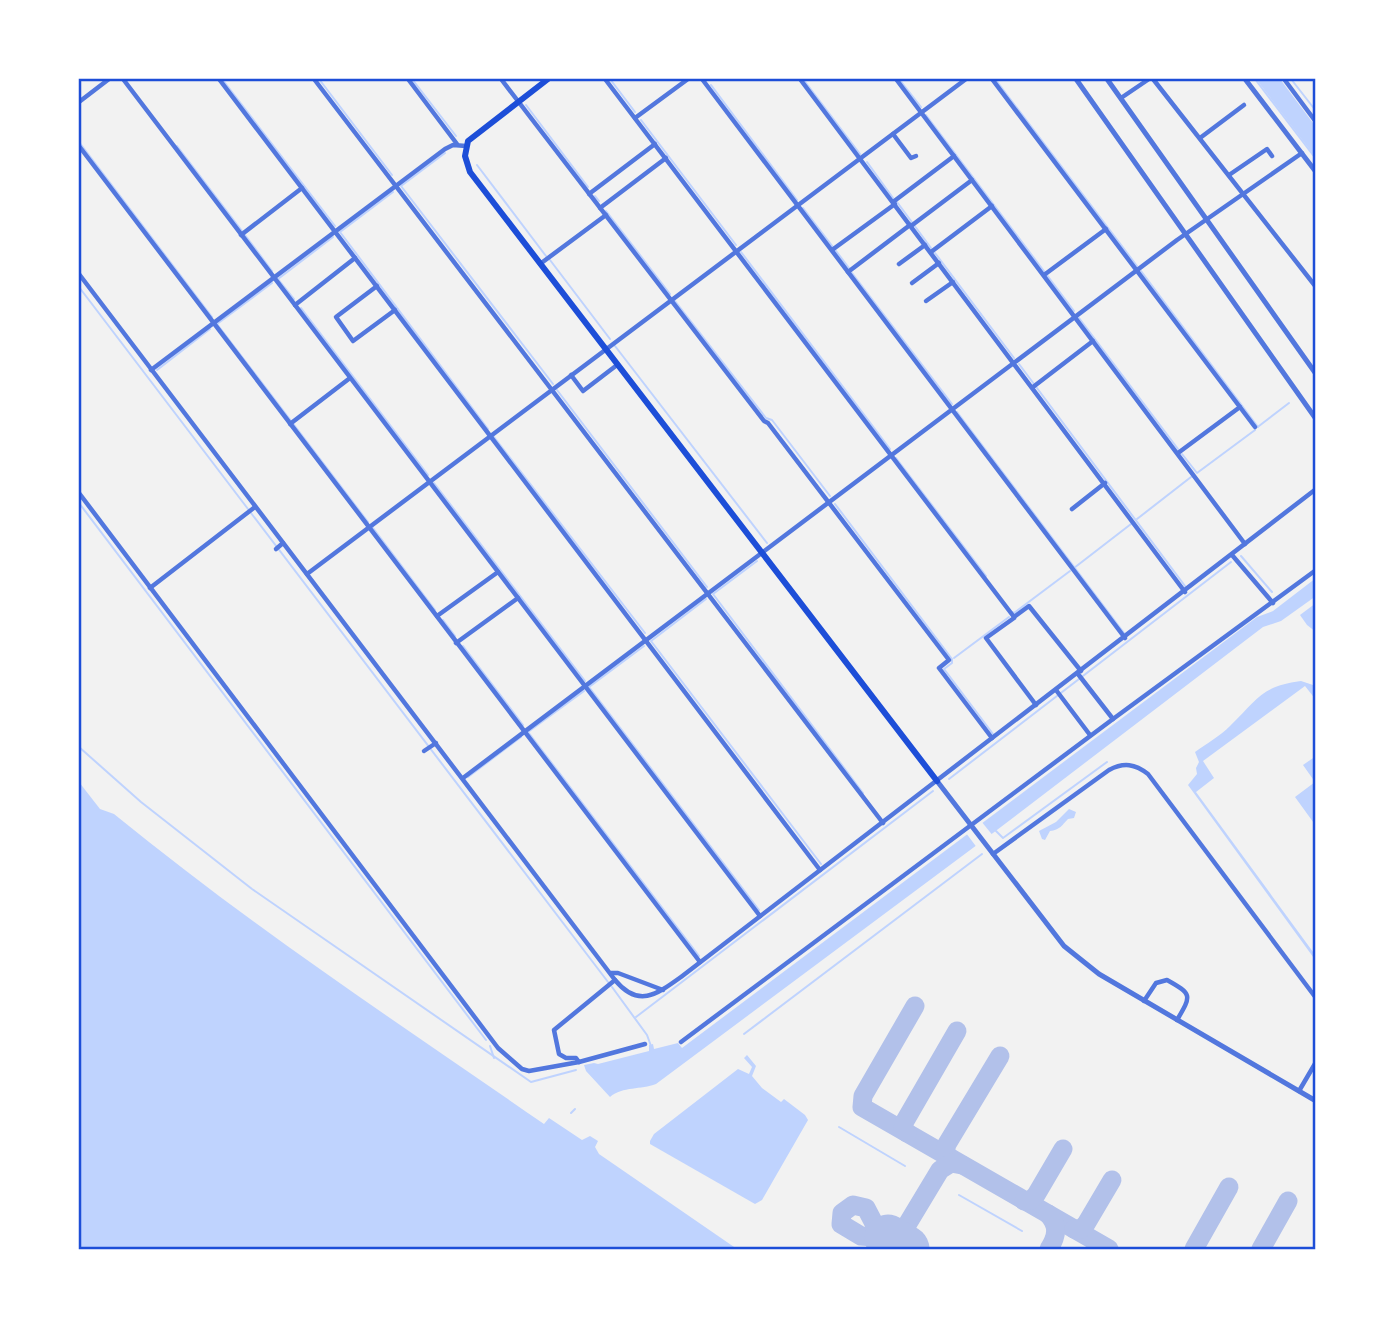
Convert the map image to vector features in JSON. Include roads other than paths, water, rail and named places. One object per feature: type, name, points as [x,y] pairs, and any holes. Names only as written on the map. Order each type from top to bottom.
[{"type":"main road","points":[[548,79],[473,135],[466,146],[466,163],[470,172],[937,781]]},
{"type":"street","points":[[79,102],[109,79]]},
{"type":"street","points":[[123,79],[760,916]]},
{"type":"street","points":[[219,79],[820,870]]},
{"type":"street","points":[[314,79],[883,823]]},
{"type":"street","points":[[408,79],[458,145]]},
{"type":"street","points":[[500,79],[949,660],[939,668],[992,738]]},
{"type":"street","points":[[606,79],[1014,618]]},
{"type":"street","points":[[635,118],[688,79]]},
{"type":"street","points":[[702,79],[1125,638]]},
{"type":"street","points":[[706,84],[713,79]]},
{"type":"street","points":[[800,79],[1034,386],[1185,592]]},
{"type":"street","points":[[896,79],[1045,274],[1245,544]]},
{"type":"street","points":[[307,574],[967,79]]},
{"type":"street","points":[[992,79],[1255,427]]},
{"type":"street","points":[[1076,79],[1316,419]]},
{"type":"street","points":[[1107,79],[1316,374]]},
{"type":"street","points":[[1121,98],[1151,79],[1230,175],[1316,287]]},
{"type":"street","points":[[1245,79],[1316,172]]},
{"type":"street","points":[[1284,79],[1316,121]]},
{"type":"street","points":[[1200,138],[1244,105]]},
{"type":"street","points":[[893,134],[911,158],[916,156]]},
{"type":"street","points":[[589,194],[655,144]]},
{"type":"street","points":[[151,370],[445,149],[458,145],[466,146]]},
{"type":"street","points":[[79,146],[700,962]]},
{"type":"street","points":[[1230,175],[1267,149],[1272,156]]},
{"type":"street","points":[[463,778],[1185,234],[1302,153]]},
{"type":"street","points":[[833,249],[954,156]]},
{"type":"street","points":[[600,208],[666,158]]},
{"type":"street","points":[[849,270],[972,180]]},
{"type":"street","points":[[242,233],[302,188]]},
{"type":"street","points":[[932,251],[992,206]]},
{"type":"street","points":[[540,264],[606,215]]},
{"type":"street","points":[[1045,274],[1106,229]]},
{"type":"street","points":[[899,264],[925,245]]},
{"type":"street","points":[[295,306],[355,258]]},
{"type":"street","points":[[912,283],[939,263]]},
{"type":"street","points":[[79,274],[252,510],[280,546],[307,574],[430,747],[463,778],[614,980],[631,995],[641,997],[652,996],[663,990],[992,738],[1036,705],[1058,693],[1316,489]]},
{"type":"street","points":[[926,301],[953,282]]},
{"type":"street","points":[[377,286],[336,317],[347,333],[353,341],[395,310]]},
{"type":"street","points":[[1034,386],[1093,341]]},
{"type":"street","points":[[571,375],[583,391],[617,365]]},
{"type":"street","points":[[290,424],[351,378]]},
{"type":"street","points":[[1178,453],[1240,407]]},
{"type":"street","points":[[1072,509],[1105,483]]},
{"type":"street","points":[[79,494],[498,1048],[522,1069],[529,1071],[579,1062],[645,1044]]},
{"type":"street","points":[[150,587],[252,510]]},
{"type":"street","points":[[1232,555],[1272,603]]},
{"type":"street","points":[[681,1042],[1316,570]]},
{"type":"street","points":[[437,617],[498,572]]},
{"type":"street","points":[[456,643],[518,597]]},
{"type":"street","points":[[1036,705],[986,638],[1030,606],[1113,719]]},
{"type":"street","points":[[1058,693],[1090,736]]},
{"type":"street","points":[[993,854],[1109,770],[1127,764],[1139,767],[1148,774],[1316,998]]},
{"type":"street","points":[[937,781],[1070,952],[1098,974],[1316,1101]]},
{"type":"street","points":[[610,973],[618,973],[663,990]]},
{"type":"street","points":[[579,1062],[576,1058],[559,1054],[554,1030],[614,980]]},
{"type":"street","points":[[1144,1001],[1160,980],[1176,985],[1187,992],[1188,998],[1177,1020]]},
{"type":"street","points":[[1299,1091],[1316,1062]]},
{"type":"water","points":[[1256,79],[1280,79],[1316,127],[1316,158]]},
{"type":"water","points":[[1316,578],[1316,596],[1281,621],[1263,627],[993,833],[656,1084],[621,1091],[610,1097],[586,1071],[584,1065],[649,1051],[649,1045],[653,1044],[654,1049],[678,1043],[682,1048],[1257,617],[1273,611]]},
{"type":"water","points":[[1316,603],[1316,632],[1300,615]]},
{"type":"water","points":[[1301,681],[1316,686],[1316,700],[1305,686],[1203,761],[1214,778],[1196,792],[1316,956],[1316,961],[1188,785],[1197,774],[1199,762],[1195,752],[1226,730],[1268,691],[1277,686]]},
{"type":"water","points":[[1316,756],[1316,826],[1295,797],[1315,782],[1303,765]]},
{"type":"water","points":[[79,782],[100,809],[114,814],[218,895],[326,973],[544,1124],[549,1118],[582,1140],[590,1136],[598,1141],[595,1147],[599,1154],[737,1249],[79,1249]]},
{"type":"water","points":[[1069,809],[1076,812],[1074,818],[1050,831],[1045,840],[1042,839],[1039,831],[1056,822]]},
{"type":"water","points":[[747,1055],[756,1066],[752,1076],[762,1088],[781,1102],[784,1099],[808,1120],[762,1200],[755,1204],[650,1144],[654,1134],[738,1069],[749,1074],[752,1067],[744,1058]]},
{"type":"waterway","points":[[222,79],[335,226]]},
{"type":"waterway","points":[[319,79],[392,175]]},
{"type":"waterway","points":[[412,79],[456,136]]},
{"type":"waterway","points":[[610,79],[635,112]]},
{"type":"waterway","points":[[803,79],[860,154]]},
{"type":"waterway","points":[[899,79],[921,107]]},
{"type":"waterway","points":[[995,79],[1137,266]]},
{"type":"waterway","points":[[1255,79],[1316,159]]},
{"type":"waterway","points":[[1291,79],[1316,111]]},
{"type":"waterway","points":[[711,85],[797,200]]},
{"type":"waterway","points":[[526,105],[588,187]]},
{"type":"waterway","points":[[926,115],[1074,311]]},
{"type":"waterway","points":[[641,120],[736,245]]},
{"type":"waterway","points":[[79,142],[212,317]]},
{"type":"waterway","points":[[177,146],[242,231]]},
{"type":"waterway","points":[[445,153],[401,186],[553,384]]},
{"type":"waterway","points":[[867,162],[893,198]]},
{"type":"waterway","points":[[477,165],[546,256]]},
{"type":"waterway","points":[[393,192],[340,232],[488,429]]},
{"type":"waterway","points":[[595,196],[599,201]]},
{"type":"waterway","points":[[897,202],[931,248]]},
{"type":"waterway","points":[[803,208],[849,268]]},
{"type":"waterway","points":[[606,211],[670,294]]},
{"type":"waterway","points":[[245,235],[272,271]]},
{"type":"waterway","points":[[294,299],[278,279],[333,237]]},
{"type":"waterway","points":[[741,252],[890,449]]},
{"type":"waterway","points":[[935,253],[1014,358]]},
{"type":"waterway","points":[[550,260],[610,339]]},
{"type":"waterway","points":[[1141,271],[1258,427]]},
{"type":"waterway","points":[[852,273],[952,404]]},
{"type":"waterway","points":[[272,283],[217,324],[368,522]]},
{"type":"waterway","points":[[79,287],[248,509]]},
{"type":"waterway","points":[[675,301],[830,496]]},
{"type":"waterway","points":[[301,308],[428,475]]},
{"type":"waterway","points":[[1079,318],[1178,449]]},
{"type":"waterway","points":[[157,370],[210,329]]},
{"type":"waterway","points":[[615,346],[767,543]]},
{"type":"waterway","points":[[1019,364],[1185,586]]},
{"type":"waterway","points":[[557,390],[707,587]]},
{"type":"waterway","points":[[1259,426],[1289,403]]},
{"type":"waterway","points":[[957,412],[1124,633]]},
{"type":"waterway","points":[[1182,454],[1197,473],[1255,430]]},
{"type":"waterway","points":[[494,437],[645,633]]},
{"type":"waterway","points":[[896,458],[986,576]]},
{"type":"waterway","points":[[1137,519],[1191,477]]},
{"type":"waterway","points":[[434,483],[585,681]]},
{"type":"waterway","points":[[79,503],[486,1040]]},
{"type":"waterway","points":[[835,504],[952,659],[952,663],[944,669],[993,734]]},
{"type":"waterway","points":[[251,513],[608,982]]},
{"type":"waterway","points":[[1074,568],[1131,524]]},
{"type":"waterway","points":[[373,528],[435,610]]},
{"type":"waterway","points":[[1241,556],[1272,592]]},
{"type":"waterway","points":[[757,561],[713,594],[863,793]]},
{"type":"waterway","points":[[949,779],[1231,562]]},
{"type":"waterway","points":[[1012,612],[1070,571]]},
{"type":"waterway","points":[[706,599],[651,641],[821,864]]},
{"type":"waterway","points":[[954,658],[1009,617]]},
{"type":"waterway","points":[[443,620],[455,636]]},
{"type":"waterway","points":[[463,646],[523,725]]},
{"type":"waterway","points":[[644,646],[589,687],[759,910]]},
{"type":"waterway","points":[[584,691],[528,732],[699,956]]},
{"type":"waterway","points":[[468,777],[521,737]]},
{"type":"waterway","points":[[79,747],[141,802],[252,889],[531,1082],[576,1070]]},
{"type":"waterway","points":[[996,831],[1003,838],[1107,762]]},
{"type":"waterway","points":[[636,1017],[933,791]]},
{"type":"waterway","points":[[744,1034],[982,854]]},
{"type":"waterway","points":[[612,987],[647,1035],[651,1046]]},
{"type":"waterway","points":[[490,1046],[494,1058]]},
{"type":"waterway","points":[[571,1113],[575,1109]]},
{"type":"waterway","points":[[839,1127],[905,1166]]},
{"type":"waterway","points":[[959,1195],[1022,1231]]}]
